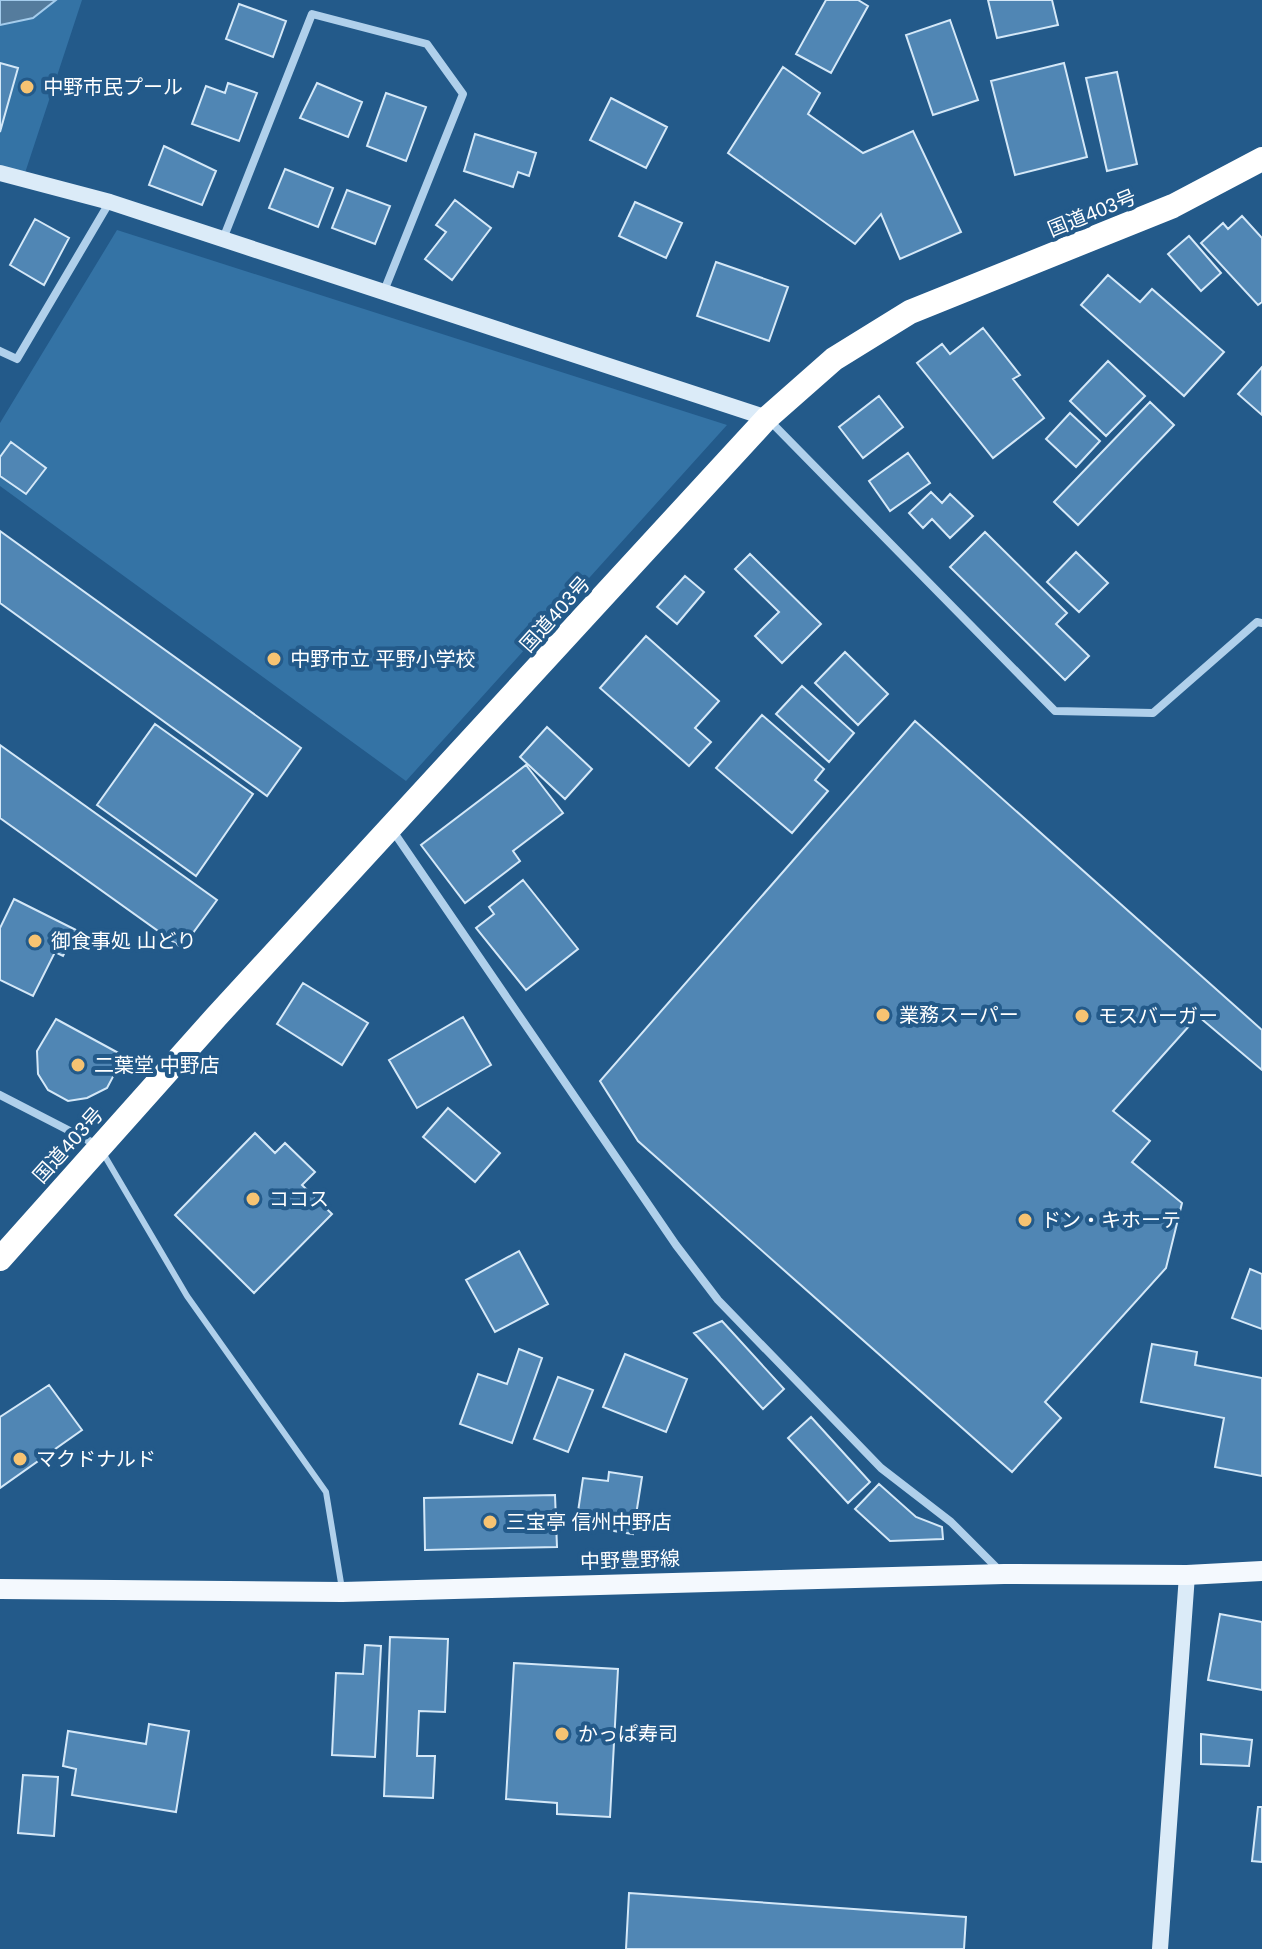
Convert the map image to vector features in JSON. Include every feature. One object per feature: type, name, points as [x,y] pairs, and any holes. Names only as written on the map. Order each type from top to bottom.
[{"type":"highway","name":"国道403号","points":[[0,1259],[99,1146],[767,418],[834,359],[910,312],[1173,206],[1262,159]]},
{"type":"main road","name":"中野豊野線","points":[[0,1589],[342,1592],[1004,1574],[1187,1575],[1262,1571]]},
{"type":"street","points":[[223,240],[312,14],[427,44],[463,94],[384,291]]},
{"type":"street","points":[[0,173],[110,202],[767,418],[1055,711],[1153,713],[1257,622],[1262,623]]},
{"type":"street","points":[[0,351],[17,359],[110,202]]},
{"type":"street","points":[[392,829],[676,1245],[718,1300],[881,1468],[951,1522],[1004,1574]]},
{"type":"street","points":[[0,1095],[99,1146]]},
{"type":"street","points":[[1160,1949],[1187,1575]]},
{"type":"lane","points":[[99,1146],[187,1296],[326,1492],[342,1592]]},
{"type":"shaded area","name":"中野市民プール","points":[[0,0],[82,0],[23,179],[0,173]]},
{"type":"shaded area","points":[[0,0],[56,0],[33,18],[0,25]]},
{"type":"shaded area","points":[[117,230],[727,425],[406,781],[0,486],[0,423]]},
{"type":"building","points":[[826,0],[858,0],[868,6],[831,73],[796,54]]},
{"type":"building","points":[[988,0],[1052,0],[1058,25],[997,38]]},
{"type":"building","points":[[239,4],[286,21],[273,57],[226,39]]},
{"type":"building","points":[[950,20],[978,100],[933,115],[906,35]]},
{"type":"building","points":[[0,63],[18,68],[0,132]]},
{"type":"building","points":[[1064,63],[1087,157],[1015,175],[991,81]]},
{"type":"building","points":[[783,67],[820,93],[808,114],[863,153],[913,131],[961,232],[900,259],[881,214],[855,244],[728,153]]},
{"type":"building","points":[[1117,72],[1137,164],[1107,171],[1086,78]]},
{"type":"building","points":[[228,83],[257,93],[239,141],[192,124],[206,86],[225,93]]},
{"type":"building","points":[[317,83],[362,102],[348,137],[300,118]]},
{"type":"building","points":[[386,93],[426,107],[406,161],[367,146]]},
{"type":"building","points":[[611,98],[667,127],[646,168],[590,140]]},
{"type":"building","points":[[475,134],[536,153],[529,176],[518,172],[513,187],[464,171]]},
{"type":"building","points":[[164,146],[216,171],[202,205],[149,185]]},
{"type":"building","points":[[285,169],[333,188],[318,227],[269,208]]},
{"type":"building","points":[[347,190],[390,206],[375,244],[332,228]]},
{"type":"building","points":[[455,200],[491,228],[452,280],[425,259],[446,232],[436,225]]},
{"type":"building","points":[[635,202],[682,223],[666,258],[619,236]]},
{"type":"building","points":[[1242,216],[1262,238],[1262,302],[1258,305],[1201,243],[1223,223],[1228,229]]},
{"type":"building","points":[[35,219],[69,238],[44,285],[10,265]]},
{"type":"building","points":[[1189,236],[1221,273],[1201,291],[1168,254]]},
{"type":"building","points":[[716,262],[788,287],[769,341],[697,316]]},
{"type":"building","points":[[1108,275],[1140,302],[1152,289],[1224,352],[1184,396],[1081,305]]},
{"type":"building","points":[[983,328],[1020,375],[1013,379],[1044,418],[993,458],[917,363],[942,344],[950,354]]},
{"type":"building","points":[[1108,361],[1145,396],[1106,436],[1070,401]]},
{"type":"building","points":[[1262,367],[1262,415],[1238,394]]},
{"type":"building","points":[[879,396],[903,427],[863,458],[839,427]]},
{"type":"building","points":[[1150,402],[1174,425],[1078,525],[1054,502]]},
{"type":"building","points":[[1070,413],[1100,441],[1076,467],[1046,439]]},
{"type":"building","points":[[11,442],[46,468],[26,494],[0,476],[0,457]]},
{"type":"building","points":[[908,453],[930,483],[890,511],[869,481]]},
{"type":"building","points":[[931,492],[942,503],[950,494],[973,516],[950,538],[932,519],[923,528],[909,513]]},
{"type":"building","points":[[0,531],[301,748],[267,796],[0,603]]},
{"type":"building","points":[[985,532],[1067,613],[1056,624],[1089,656],[1065,680],[950,567]]},
{"type":"building","points":[[1076,552],[1108,583],[1079,612],[1047,582]]},
{"type":"building","points":[[750,554],[821,624],[782,663],[755,636],[779,612],[735,569]]},
{"type":"building","points":[[685,576],[704,592],[677,624],[657,607]]},
{"type":"building","points":[[646,636],[719,701],[695,728],[711,742],[689,766],[600,688]]},
{"type":"building","points":[[845,652],[888,694],[858,725],[815,683]]},
{"type":"building","points":[[802,686],[854,733],[829,762],[776,714]]},
{"type":"building","points":[[762,715],[824,769],[815,780],[828,791],[792,833],[716,768]]},
{"type":"building","points":[[915,721],[1262,1030],[1262,1070],[1198,1016],[1113,1111],[1150,1141],[1132,1162],[1182,1203],[1166,1268],[1045,1402],[1061,1418],[1012,1472],[638,1141],[600,1081]]},
{"type":"building","points":[[155,724],[253,794],[196,876],[97,805]]},
{"type":"building","points":[[547,727],[592,769],[565,799],[520,757]]},
{"type":"building","points":[[0,745],[217,900],[182,948],[0,818]]},
{"type":"building","points":[[526,765],[563,813],[513,851],[520,861],[465,903],[421,845]]},
{"type":"building","points":[[523,880],[578,949],[526,990],[476,928],[494,914],[489,907]]},
{"type":"building","name":"御食事処 山どり","points":[[14,899],[76,930],[63,956],[55,952],[33,996],[0,980],[0,928]]},
{"type":"building","points":[[303,983],[368,1023],[342,1065],[277,1024]]},
{"type":"building","points":[[463,1017],[491,1065],[417,1108],[389,1060]]},
{"type":"building","name":"二葉堂 中野店","points":[[56,1019],[124,1056],[107,1088],[87,1098],[68,1101],[48,1090],[38,1074],[37,1051]]},
{"type":"building","points":[[448,1108],[500,1153],[475,1182],[423,1137]]},
{"type":"building","name":"ココス","points":[[255,1133],[275,1153],[285,1143],[315,1172],[302,1185],[332,1214],[254,1293],[175,1215]]},
{"type":"building","points":[[519,1251],[548,1304],[495,1332],[466,1280]]},
{"type":"building","points":[[1250,1269],[1262,1274],[1262,1329],[1232,1318]]},
{"type":"building","points":[[722,1321],[784,1389],[763,1409],[694,1333]]},
{"type":"building","points":[[1152,1344],[1197,1352],[1195,1365],[1262,1378],[1262,1476],[1215,1467],[1224,1418],[1141,1402]]},
{"type":"building","points":[[519,1349],[542,1358],[512,1443],[460,1424],[478,1374],[507,1384]]},
{"type":"building","points":[[625,1354],[687,1379],[666,1432],[603,1407]]},
{"type":"building","points":[[558,1377],[593,1390],[568,1452],[534,1439]]},
{"type":"building","name":"マクドナルド","points":[[49,1385],[82,1430],[0,1488],[0,1417]]},
{"type":"building","points":[[811,1417],[870,1482],[848,1503],[788,1438]]},
{"type":"building","points":[[609,1472],[642,1477],[633,1534],[576,1525],[583,1478],[608,1481]]},
{"type":"building","points":[[879,1484],[916,1517],[942,1527],[943,1539],[890,1541],[855,1509]]},
{"type":"building","name":"三宝亭 信州中野店","points":[[555,1495],[557,1547],[425,1550],[424,1498]]},
{"type":"building","points":[[1220,1614],[1262,1622],[1262,1690],[1208,1680]]},
{"type":"building","points":[[390,1637],[448,1639],[445,1712],[419,1711],[417,1756],[435,1756],[433,1798],[384,1796]]},
{"type":"building","points":[[365,1645],[381,1646],[375,1757],[332,1755],[336,1673],[363,1674]]},
{"type":"building","name":"かっぱ寿司","points":[[514,1663],[618,1669],[610,1817],[557,1814],[557,1803],[506,1799]]},
{"type":"building","points":[[149,1724],[189,1731],[176,1812],[72,1795],[76,1769],[63,1766],[68,1731],[146,1744]]},
{"type":"building","points":[[1201,1734],[1252,1740],[1249,1766],[1201,1764]]},
{"type":"building","points":[[23,1775],[58,1777],[54,1836],[18,1833]]},
{"type":"building","points":[[1258,1807],[1262,1807],[1262,1862],[1252,1861]]},
{"type":"building","points":[[629,1893],[966,1917],[964,1949],[626,1949]]},
{"type":"place","name":"中野市民プール","points":[[27,87]]},
{"type":"place","name":"中野市立 平野小学校","points":[[274,659]]},
{"type":"place","name":"御食事処 山どり","points":[[35,941]]},
{"type":"place","name":"業務スーパー","points":[[883,1015]]},
{"type":"place","name":"モスバーガー","points":[[1082,1016]]},
{"type":"place","name":"二葉堂 中野店","points":[[78,1065]]},
{"type":"place","name":"ココス","points":[[253,1199]]},
{"type":"place","name":"ドン・キホーテ","points":[[1025,1220]]},
{"type":"place","name":"マクドナルド","points":[[20,1459]]},
{"type":"place","name":"三宝亭 信州中野店","points":[[490,1522]]},
{"type":"place","name":"かっぱ寿司","points":[[562,1734]]}]
